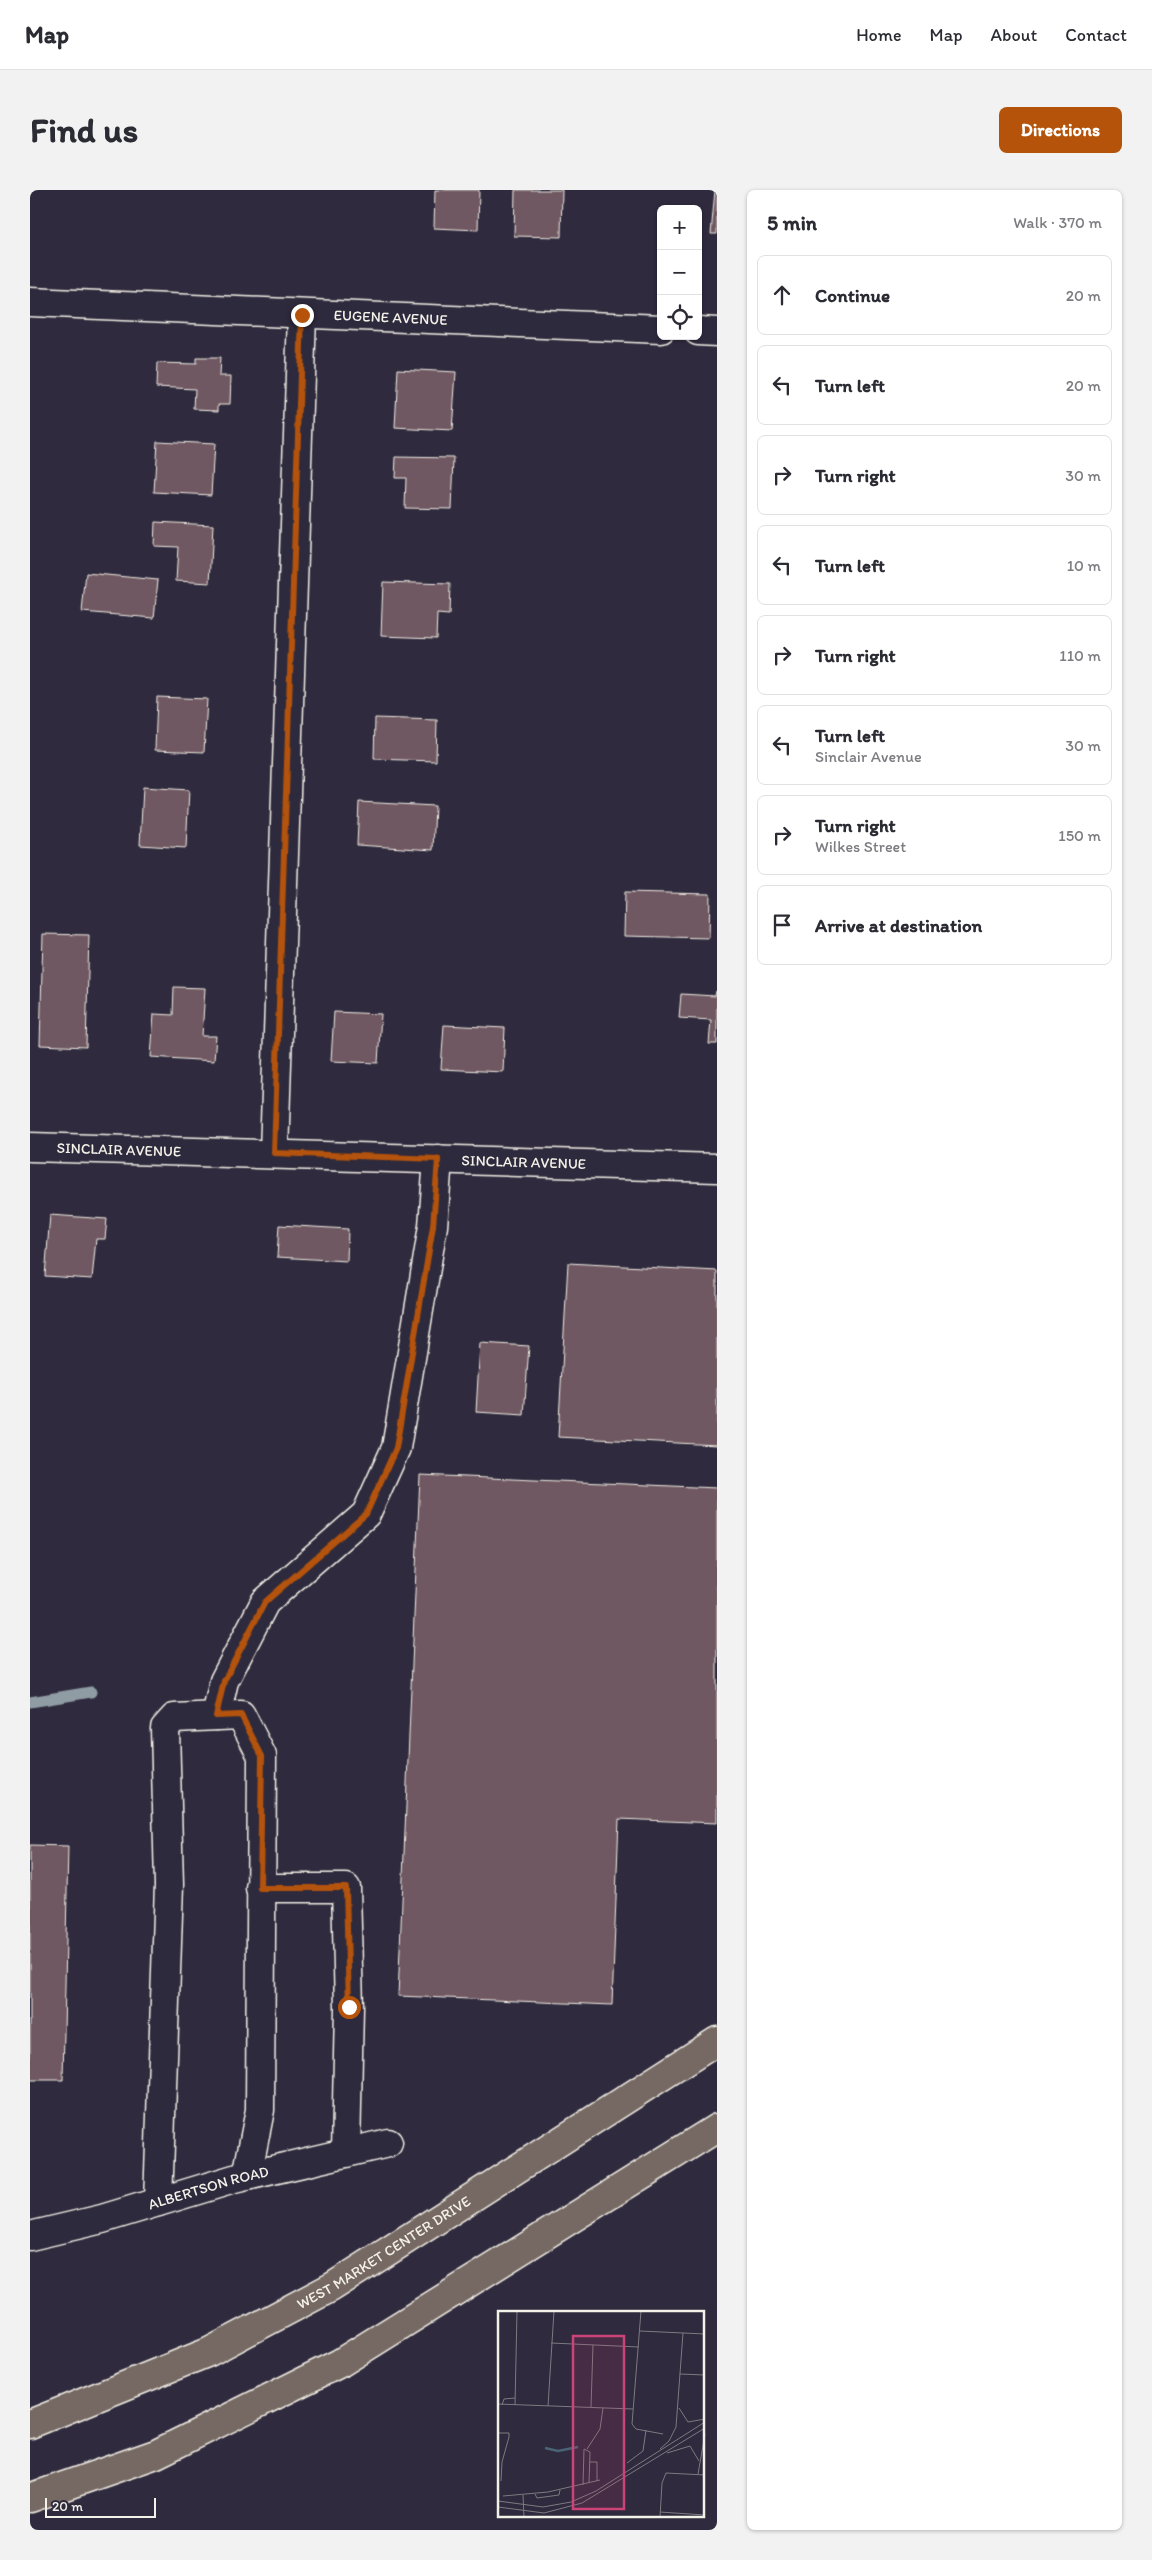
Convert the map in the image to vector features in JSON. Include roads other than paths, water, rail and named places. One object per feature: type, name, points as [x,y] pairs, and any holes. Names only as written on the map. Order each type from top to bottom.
[{"type":"main road","name":"WEST MARKET CENTER DRIVE","points":[[30,2424],[209,2352],[332,2287],[717,2041]]},
{"type":"main road","points":[[30,2498],[156,2454],[340,2363],[717,2128]]},
{"type":"street","name":"EUGENE AVENUE","points":[[30,302],[657,329]]},
{"type":"street","points":[[274,1153],[302,315]]},
{"type":"street","points":[[702,331],[717,332]]},
{"type":"street","name":"SINCLAIR AVENUE","points":[[30,1147],[717,1168]]},
{"type":"street","points":[[216,1716],[224,1681],[265,1602],[366,1514],[396,1448],[433,1226],[438,1159]]},
{"type":"street","points":[[158,2202],[168,1859],[165,1728],[174,1718],[241,1715],[262,1756],[260,2110],[247,2176]]},
{"type":"street","points":[[260,1888],[346,1888],[349,2007],[346,2153]]},
{"type":"street","name":"ALBERTSON ROAD","points":[[30,2236],[247,2176],[388,2143]]},
{"type":"waterway","points":[[30,1702],[91,1692]]}]
